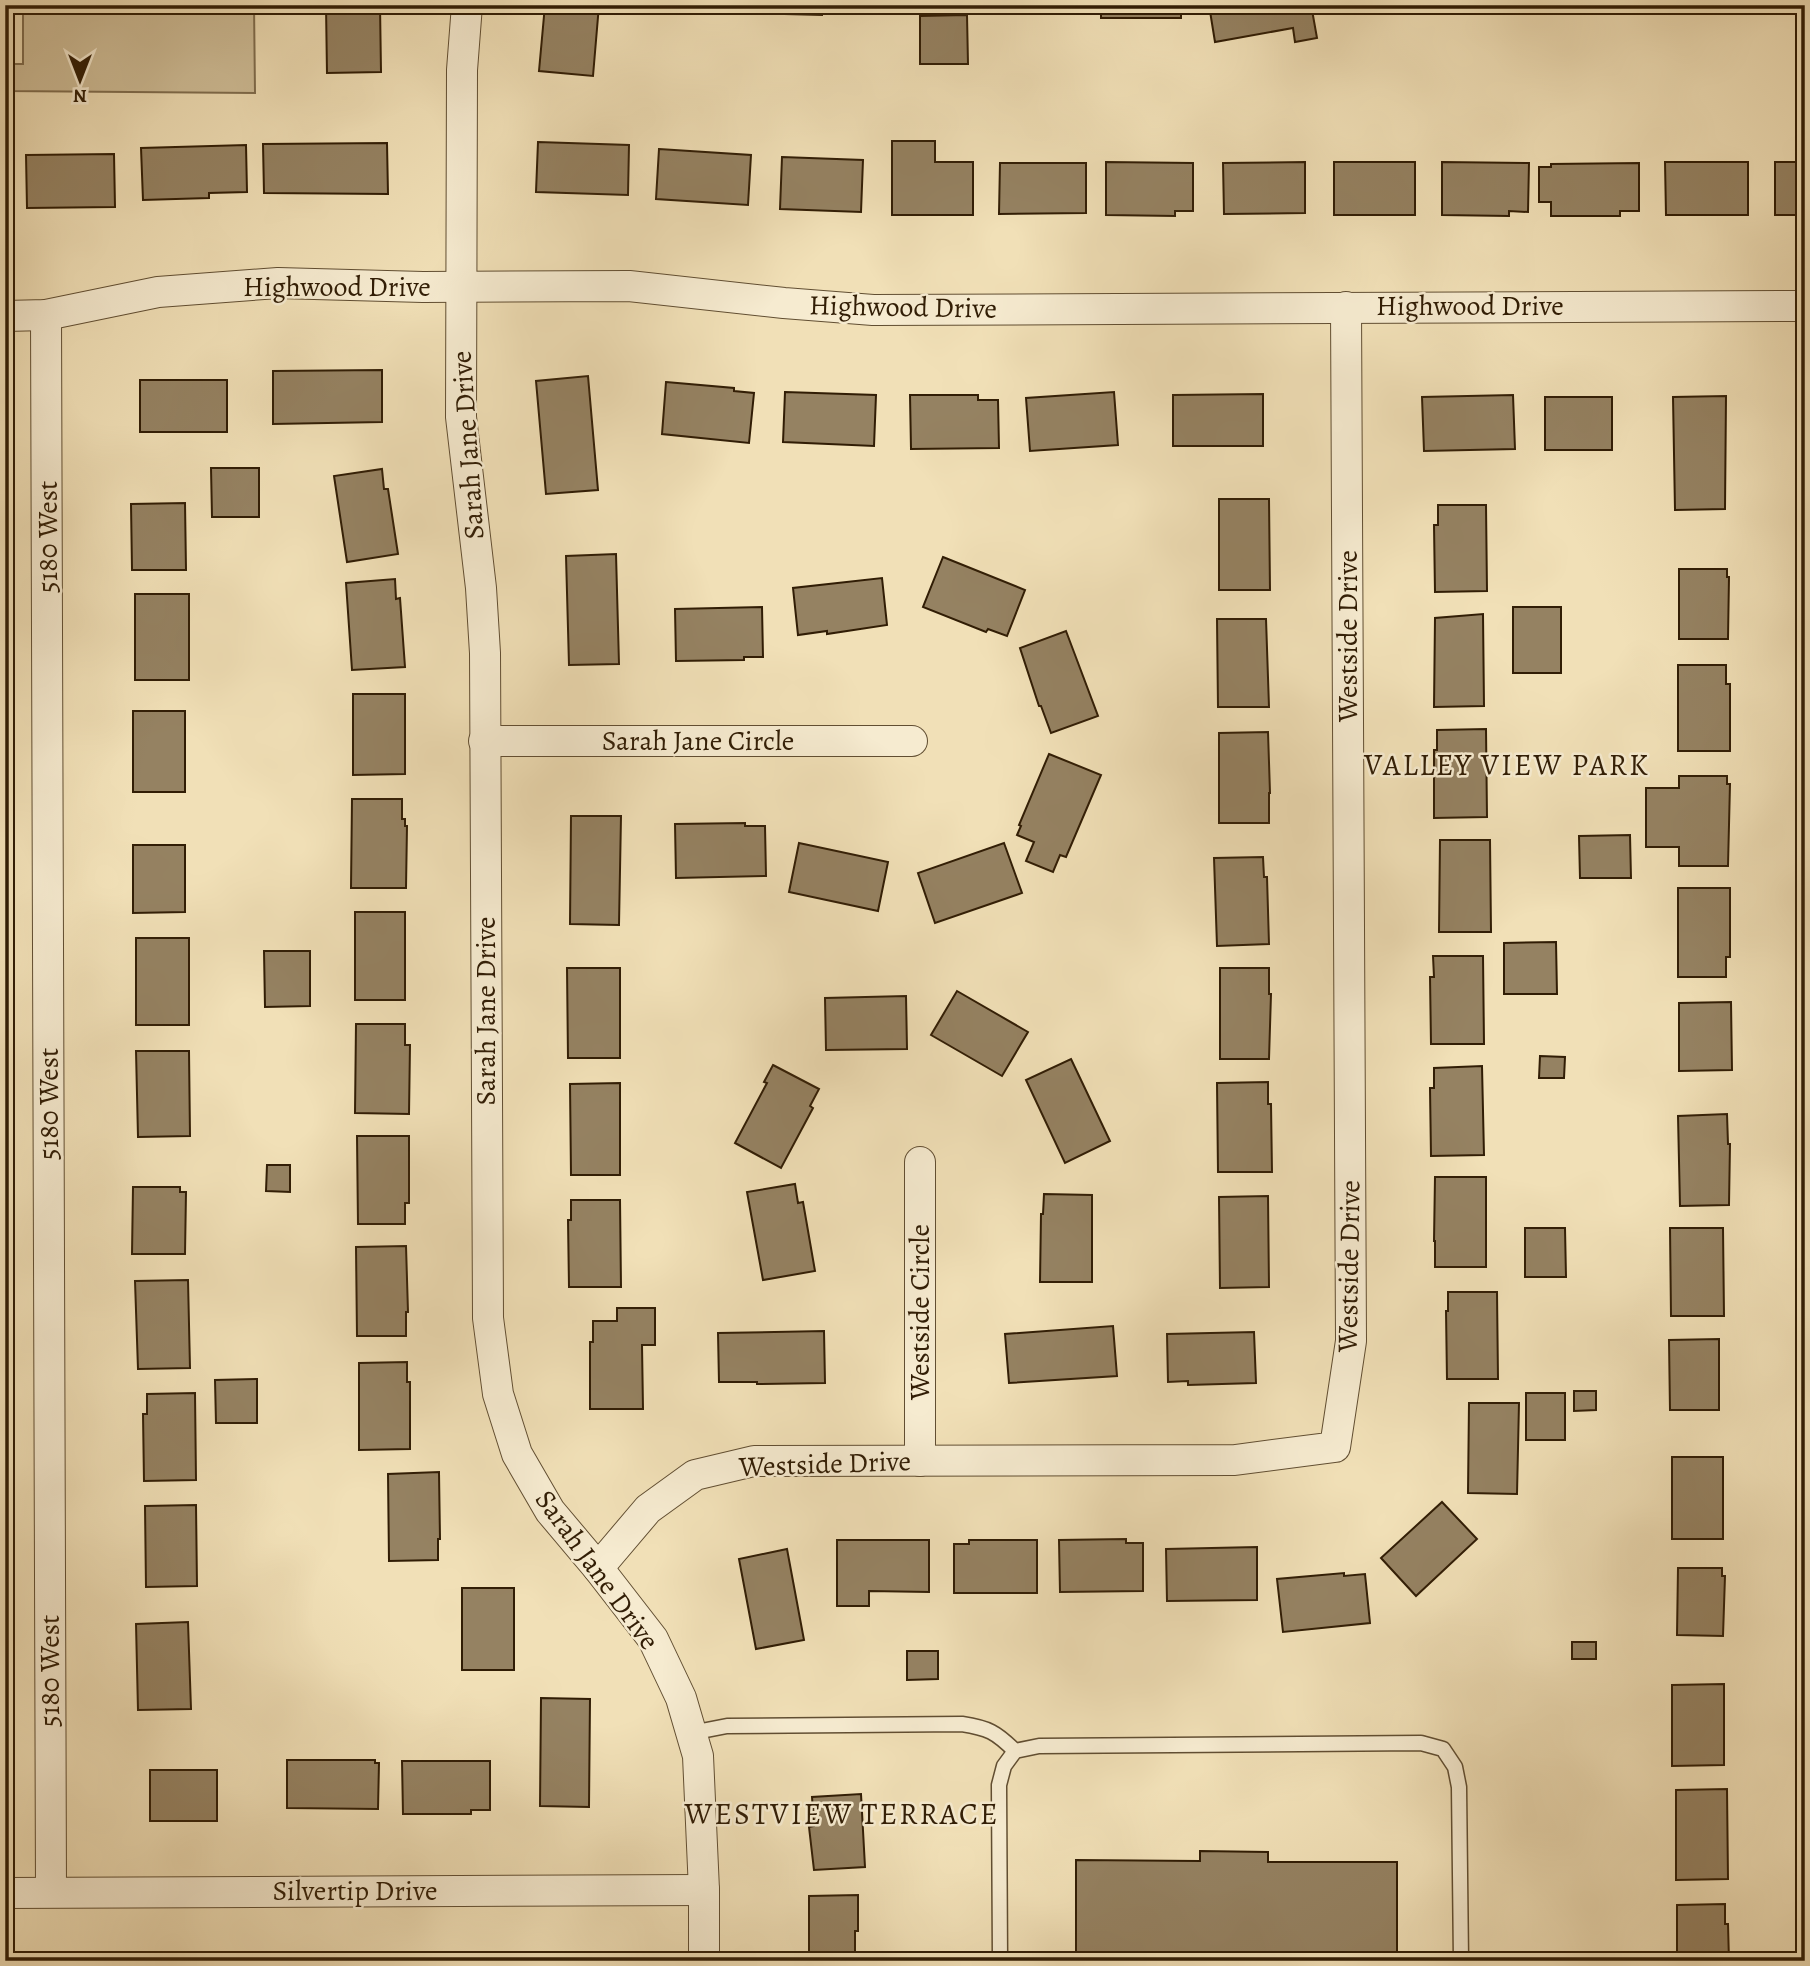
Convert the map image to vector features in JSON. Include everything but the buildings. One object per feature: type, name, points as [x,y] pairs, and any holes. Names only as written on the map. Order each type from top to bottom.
[{"type":"street","name":"Sarah Jane Drive","points":[[467,5],[462,70],[461,417],[481,588],[485,653],[488,1318],[498,1394],[517,1454],[550,1511],[598,1567],[653,1639],[681,1698],[698,1756],[704,1961]]},
{"type":"street","name":"Highwood Drive","points":[[5,316],[46,315],[158,292],[278,283],[460,287],[629,286],[873,310],[1805,306]]},
{"type":"street","name":"Westside Drive","points":[[598,1567],[648,1509],[695,1475],[754,1461],[1236,1461],[1335,1447],[1351,1341],[1346,307]]},
{"type":"street","name":"5180 West","points":[[46,315],[51,1892]]},
{"type":"street","name":"Sarah Jane Circle","points":[[484,741],[912,741]]},
{"type":"street","name":"Westside Circle","points":[[919,1461],[920,1162]]},
{"type":"street","name":"Silvertip Drive","points":[[5,1893],[704,1890]]},
{"type":"lane","points":[[691,1733],[727,1726],[962,1724],[986,1728],[1000,1736],[1015,1751]]},
{"type":"lane","points":[[1000,1961],[999,1785],[1004,1766],[1015,1751],[1039,1746],[1407,1743],[1421,1743],[1443,1749],[1455,1767],[1459,1787],[1461,1961]]},
{"type":"shaded area","points":[[23,5],[254,5],[255,93],[5,91],[5,64],[23,64]]},
{"type":"district","name":"VALLEY VIEW PARK","points":[[1507,765]]},
{"type":"district","name":"WESTVIEW TERRACE","points":[[842,1814]]}]
